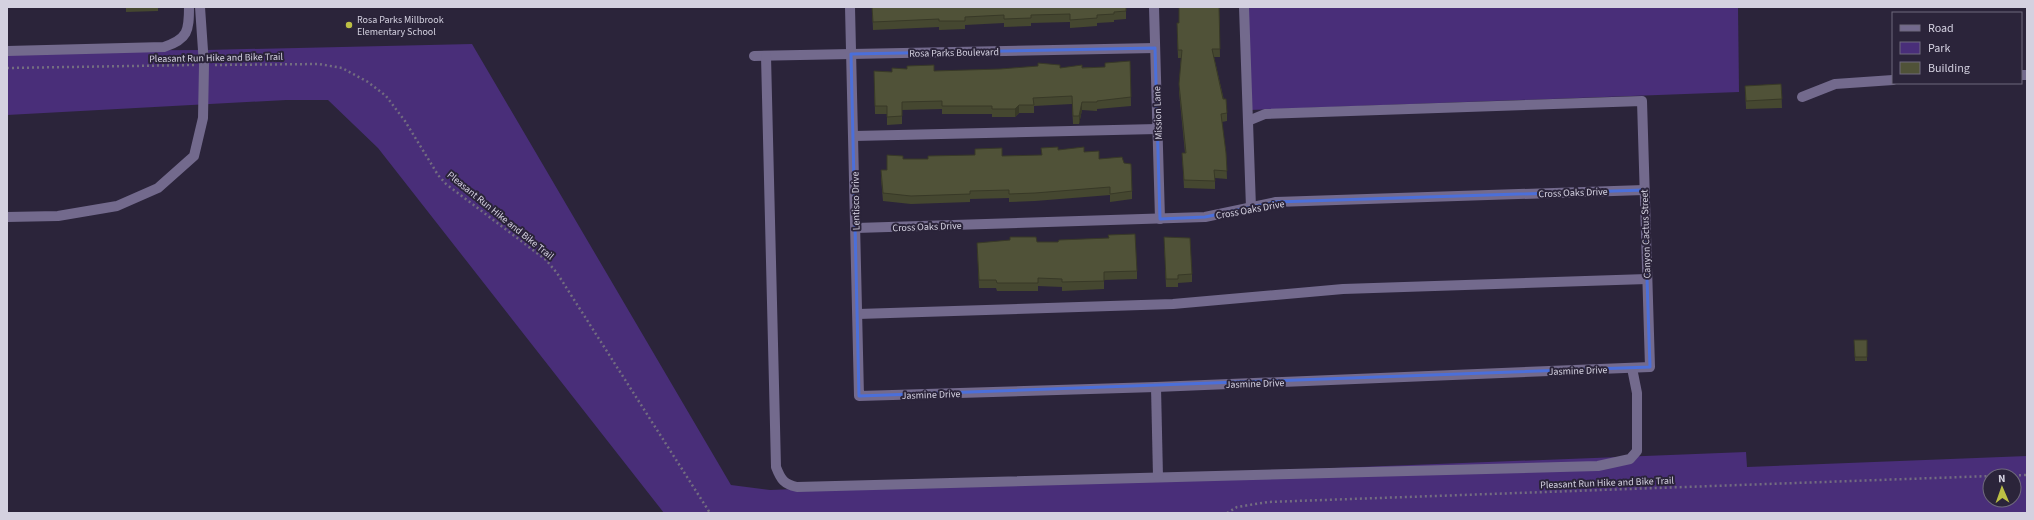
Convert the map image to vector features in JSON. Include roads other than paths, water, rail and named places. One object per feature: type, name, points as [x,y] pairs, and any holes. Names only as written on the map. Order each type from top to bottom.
[{"type":"street","points":[[7,51],[164,47],[179,42],[187,32],[189,7]]},
{"type":"street","points":[[7,217],[58,216],[116,206],[158,188],[194,156],[203,118],[204,63],[200,7]]},
{"type":"street","name":"Lentisco Drive","points":[[850,7],[859,396]]},
{"type":"street","name":"Mission Lane","points":[[1154,7],[1160,219]]},
{"type":"street","points":[[1244,7],[1251,208]]},
{"type":"street","name":"Rosa Parks Boulevard","points":[[754,56],[1155,48]]},
{"type":"street","points":[[766,56],[776,467],[781,480],[788,485],[797,487],[1598,466],[1618,463],[1630,459],[1637,451],[1636,393],[1632,368]]},
{"type":"street","points":[[1802,97],[1835,84],[1892,80]]},
{"type":"street","name":"Canyon Cactus Street","points":[[1248,121],[1265,114],[1273,113],[1642,101],[1650,367]]},
{"type":"street","points":[[854,136],[1157,129]]},
{"type":"street","name":"Cross Oaks Drive","points":[[856,228],[1205,217],[1276,202],[1644,190]]},
{"type":"street","points":[[858,314],[1173,304],[1343,289],[1647,279]]},
{"type":"street","name":"Jasmine Drive","points":[[859,396],[1156,387],[1650,367]]},
{"type":"street","points":[[1156,387],[1158,477]]},
{"type":"place","name":"Rosa Parks Millbrook Elementary School","points":[[349,25]]}]
